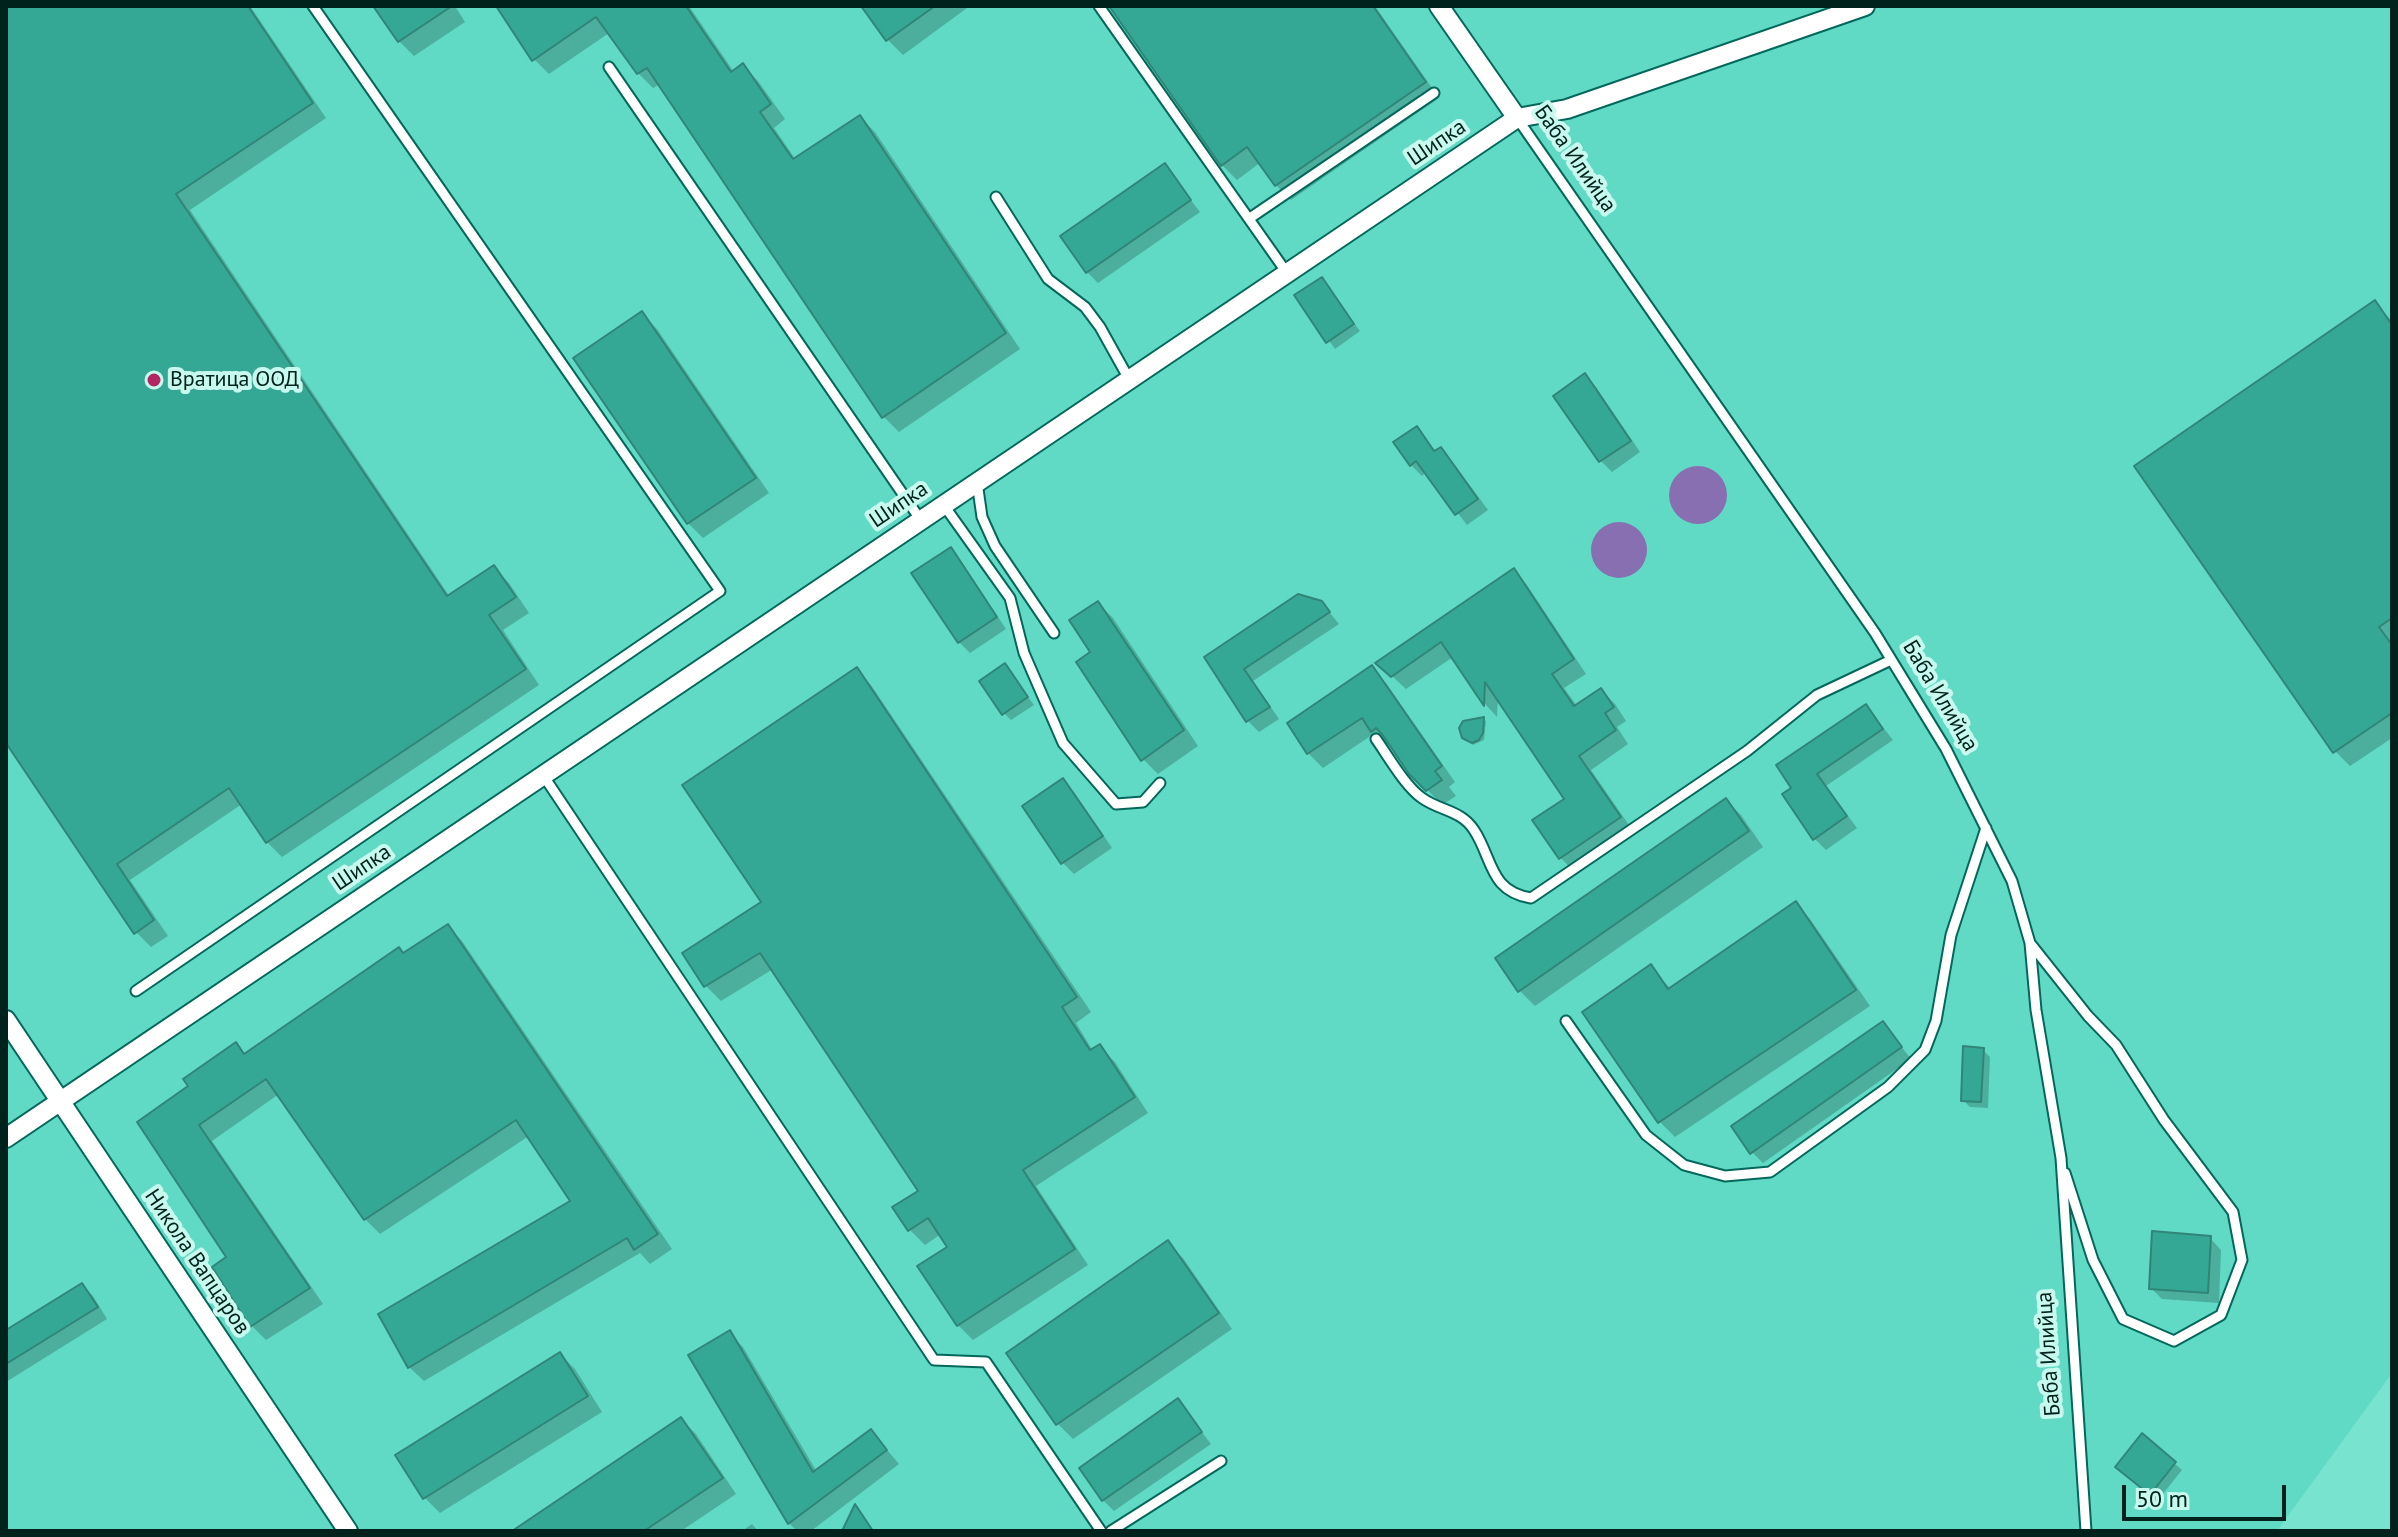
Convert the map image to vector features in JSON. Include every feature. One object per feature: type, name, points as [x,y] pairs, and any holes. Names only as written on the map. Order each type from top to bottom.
[{"type":"street","name":"Баба Илийца","points":[[1439,6],[1517,118]]},
{"type":"street","name":"Шипка","points":[[6,1138],[1517,118],[1567,109],[1865,6]]},
{"type":"street","name":"Никола Вапцаров","points":[[6,1020],[348,1531]]},
{"type":"lane","points":[[136,991],[720,591],[313,6]]},
{"type":"lane","points":[[1099,6],[1287,273]]},
{"type":"lane","points":[[609,67],[920,519]]},
{"type":"lane","points":[[1250,218],[1434,93]]},
{"type":"lane","name":"Баба Илийца","points":[[1517,118],[1891,660],[1946,749],[2012,881],[2030,943],[2036,1010],[2061,1158],[2086,1531]]},
{"type":"lane","points":[[996,197],[1048,279],[1085,307],[1093,317],[1129,379]]},
{"type":"lane","points":[[977,482],[982,517],[995,546],[1054,633]]},
{"type":"lane","points":[[943,504],[1010,598],[1024,653],[1063,743],[1116,804],[1143,802],[1160,783]]},
{"type":"lane","points":[[1376,739],[1419,796],[1435,807],[1457,813],[1474,829],[1502,886],[1516,895],[1531,898],[1747,751],[1817,695],[1891,660]]},
{"type":"lane","points":[[543,775],[934,1360],[986,1362],[1101,1531]]},
{"type":"lane","points":[[1566,1021],[1646,1135],[1684,1165],[1725,1176],[1770,1172],[1888,1087],[1925,1050],[1936,1021],[1951,935],[1986,828]]},
{"type":"lane","points":[[2030,943],[2088,1016],[2116,1045],[2164,1120],[2233,1212],[2242,1260],[2221,1315],[2174,1341],[2123,1319],[2093,1260],[2061,1158]]},
{"type":"lane","points":[[1111,1531],[1221,1461]]},
{"type":"shaded area","points":[[6,6],[2392,6],[2392,1373],[2277,1531],[6,1531]]},
{"type":"shaded area","points":[[1698,466],[1709,468],[1718,475],[1725,484],[1725,506],[1718,515],[1709,522],[1698,524],[1687,522],[1678,515],[1671,506],[1669,495],[1671,484],[1678,475],[1687,468]]},
{"type":"shaded area","points":[[1619,522],[1639,530],[1647,550],[1639,570],[1619,578],[1599,570],[1591,550],[1599,530]]},
{"type":"building","name":"Вратица ООД","points":[[6,6],[248,6],[313,103],[176,194],[447,596],[494,565],[516,597],[489,615],[526,669],[266,843],[229,788],[117,864],[154,920],[134,934],[6,743]]},
{"type":"building","points":[[373,6],[452,6],[398,42]]},
{"type":"building","points":[[496,6],[686,6],[731,72],[743,63],[771,104],[760,112],[793,159],[860,115],[1006,333],[882,418],[647,68],[637,74],[596,17],[532,61]]},
{"type":"building","points":[[861,6],[935,6],[886,41]]},
{"type":"building","points":[[1109,6],[1373,6],[1426,82],[1275,186],[1247,147],[1221,166]]},
{"type":"building","points":[[1165,163],[1191,200],[1086,273],[1060,236]]},
{"type":"building","points":[[1322,277],[1354,324],[1326,343],[1294,295]]},
{"type":"building","points":[[2375,300],[2392,325],[2392,618],[2379,627],[2392,645],[2392,713],[2333,753],[2134,466]]},
{"type":"building","points":[[642,311],[756,478],[687,524],[573,358]]},
{"type":"building","points":[[1585,373],[1631,441],[1599,462],[1553,396]]},
{"type":"building","points":[[1417,426],[1434,451],[1441,447],[1478,499],[1455,515],[1416,461],[1410,466],[1393,442]]},
{"type":"building","points":[[951,547],[997,617],[958,643],[911,573]]},
{"type":"building","points":[[1514,568],[1574,659],[1552,674],[1574,706],[1601,688],[1614,707],[1605,713],[1616,730],[1579,756],[1621,817],[1559,859],[1532,820],[1564,799],[1485,682],[1484,706],[1441,642],[1391,677],[1375,663]]},
{"type":"building","points":[[1298,594],[1322,601],[1330,612],[1244,669],[1270,707],[1246,722],[1204,657]]},
{"type":"building","points":[[1098,601],[1184,730],[1141,761],[1076,662],[1090,652],[1069,620]]},
{"type":"building","points":[[1005,663],[1028,697],[1002,715],[979,681]]},
{"type":"building","points":[[1372,665],[1442,766],[1435,771],[1442,780],[1426,791],[1409,774],[1382,734],[1376,728],[1371,732],[1362,718],[1307,754],[1287,723]]},
{"type":"building","points":[[857,667],[1077,997],[1062,1007],[1090,1050],[1100,1044],[1135,1097],[1023,1170],[1075,1249],[957,1326],[917,1266],[947,1247],[928,1218],[908,1231],[892,1207],[918,1191],[760,953],[704,987],[682,953],[761,902],[682,785]]},
{"type":"building","points":[[1866,704],[1883,729],[1817,774],[1847,816],[1813,840],[1782,794],[1791,788],[1776,765]]},
{"type":"building","points":[[1484,717],[1483,733],[1479,740],[1472,743],[1462,738],[1459,728],[1463,721]]},
{"type":"building","points":[[1063,778],[1103,836],[1061,864],[1022,806]]},
{"type":"building","points":[[1726,798],[1749,831],[1518,992],[1495,958]]},
{"type":"building","points":[[1796,901],[1856,990],[1658,1123],[1582,1012],[1651,964],[1668,989]]},
{"type":"building","points":[[448,924],[658,1234],[634,1250],[627,1238],[408,1368],[378,1314],[570,1201],[516,1120],[364,1220],[266,1079],[199,1125],[310,1288],[250,1327],[212,1267],[226,1257],[137,1122],[188,1086],[183,1079],[236,1042],[244,1054],[399,947],[403,953]]},
{"type":"building","points":[[1883,1021],[1902,1047],[1750,1154],[1731,1126]]},
{"type":"building","points":[[1963,1046],[1984,1048],[1981,1102],[1961,1101]]},
{"type":"building","points":[[2152,1231],[2211,1236],[2208,1293],[2149,1289]]},
{"type":"building","points":[[1168,1240],[1219,1313],[1056,1425],[1006,1353]]},
{"type":"building","points":[[82,1283],[98,1307],[6,1364],[6,1330]]},
{"type":"building","points":[[730,1330],[813,1472],[871,1429],[887,1450],[788,1524],[688,1355]]},
{"type":"building","points":[[560,1352],[588,1396],[423,1499],[395,1455]]},
{"type":"building","points":[[1178,1398],[1202,1432],[1102,1501],[1079,1468]]},
{"type":"building","points":[[681,1417],[723,1478],[644,1531],[512,1531]]},
{"type":"building","points":[[2142,1433],[2176,1462],[2150,1495],[2115,1467]]},
{"type":"building","points":[[855,1504],[873,1531],[842,1531]]},
{"type":"place","name":"Вратица ООД","points":[[154,380]]}]
